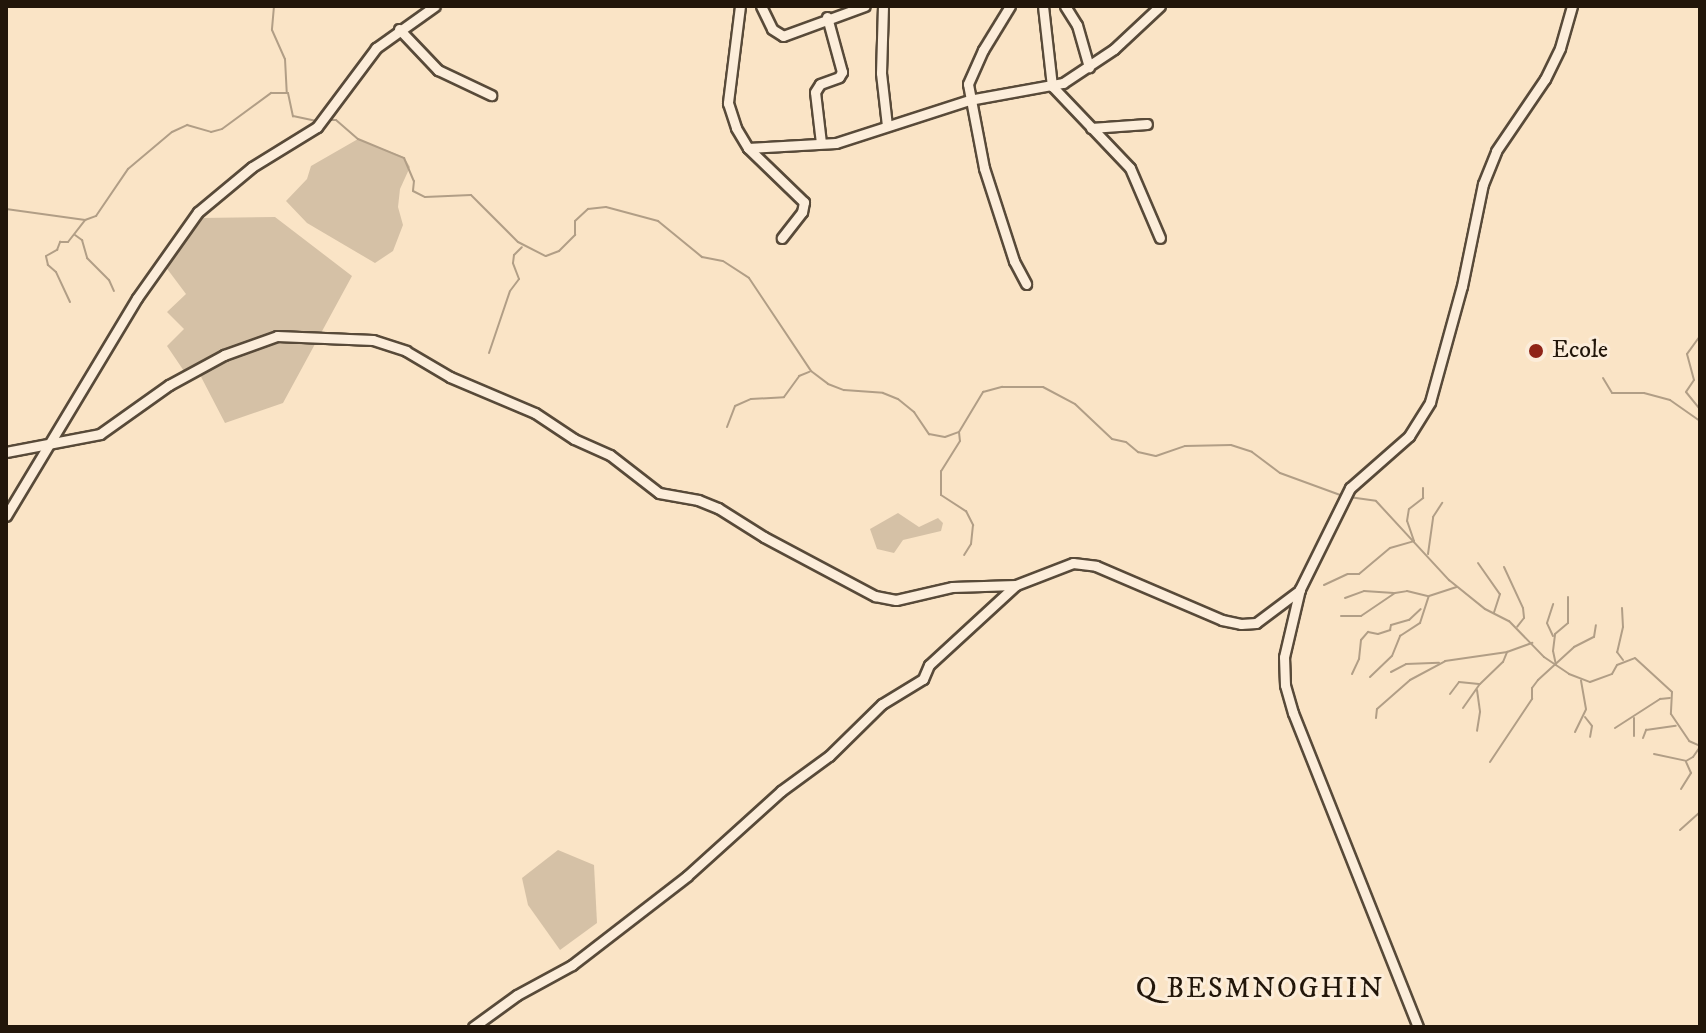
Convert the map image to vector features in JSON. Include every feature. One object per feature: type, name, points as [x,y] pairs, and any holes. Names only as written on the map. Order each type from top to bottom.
[{"type":"street","points":[[6,516],[137,298],[198,212],[252,167],[317,127],[360,67],[399,29],[435,6]]},
{"type":"street","points":[[740,6],[728,103],[736,128],[748,148],[804,202],[802,212],[782,238]]},
{"type":"street","points":[[761,6],[772,29],[783,36],[827,17],[865,6]]},
{"type":"street","points":[[883,6],[881,73],[887,126]]},
{"type":"street","points":[[1010,6],[972,72],[969,100],[984,168],[1014,261],[1026,284]]},
{"type":"street","points":[[1043,6],[1052,86],[1130,168],[1160,238]]},
{"type":"street","points":[[1065,6],[1077,25],[1089,67]]},
{"type":"street","points":[[748,148],[836,143],[969,100],[1052,86],[1089,67],[1160,6]]},
{"type":"street","points":[[1418,1027],[1293,713],[1285,685],[1284,657],[1300,589],[1343,500],[1350,488],[1409,436],[1430,402],[1462,286],[1483,184],[1496,151],[1545,79],[1560,48],[1572,6]]},
{"type":"street","points":[[821,143],[815,92],[820,84],[842,72],[827,17]]},
{"type":"street","points":[[399,29],[438,70],[491,95]]},
{"type":"street","points":[[1091,128],[1147,124]]},
{"type":"street","points":[[6,452],[100,434],[169,385],[224,355],[277,336],[373,340],[406,351],[450,377],[535,413],[574,439],[610,455],[659,493],[698,500],[718,508],[764,537],[875,596],[896,600],[952,587],[1016,585],[1073,563],[1096,566],[1222,620],[1241,624],[1256,623],[1300,589]]},
{"type":"street","points":[[473,1027],[517,995],[572,965],[687,876],[781,791],[829,756],[882,704],[923,679],[938,656],[1016,585]]},
{"type":"shaded area","points":[[358,139],[404,157],[410,167],[400,189],[398,207],[403,225],[393,251],[375,263],[307,223],[286,201],[307,179],[311,166]]},
{"type":"shaded area","points":[[275,217],[352,276],[283,403],[225,423],[198,371],[188,377],[167,346],[184,329],[167,312],[186,294],[165,266],[200,218]]},
{"type":"shaded area","points":[[898,513],[919,527],[938,518],[943,523],[941,531],[903,540],[894,553],[877,549],[870,529]]},
{"type":"shaded area","points":[[558,850],[594,865],[597,923],[560,950],[528,905],[522,878]]},
{"type":"waterway","points":[[274,6],[272,30],[285,59],[287,93]]},
{"type":"waterway","points":[[6,209],[85,220],[96,216],[128,169],[172,132],[187,125],[211,132],[222,129],[271,93],[288,93],[293,116],[316,121]]},
{"type":"waterway","points":[[326,120],[336,120],[358,139],[404,158],[414,181],[413,191],[425,197],[471,195],[518,242],[546,256],[559,251],[575,235],[575,221],[588,209],[606,207],[658,221],[702,257],[723,261],[749,278],[811,371],[828,384],[844,390],[883,393],[898,399],[914,412],[929,434],[945,437],[959,432],[983,392],[1002,387],[1043,387],[1075,404],[1112,439],[1126,442],[1138,452],[1156,456],[1185,446],[1231,445],[1252,452],[1280,473],[1343,496]]},
{"type":"waterway","points":[[70,302],[46,256],[57,250],[60,242],[68,242],[85,220]]},
{"type":"waterway","points":[[75,235],[82,240],[87,258],[109,280],[114,291]]},
{"type":"waterway","points":[[489,353],[510,291],[519,279],[513,263],[514,255],[522,247]]},
{"type":"waterway","points":[[1700,336],[1687,354],[1694,380],[1686,392],[1700,409]]},
{"type":"waterway","points":[[727,427],[735,406],[751,399],[784,397],[799,376],[809,372]]},
{"type":"waterway","points":[[1603,378],[1612,393],[1644,393],[1670,400],[1700,421]]},
{"type":"waterway","points":[[959,432],[960,441],[941,471],[941,495],[966,511],[973,525],[971,544],[964,555]]},
{"type":"waterway","points":[[1324,585],[1348,574],[1359,574],[1390,548],[1414,541],[1407,521],[1409,509],[1423,498],[1423,488]]},
{"type":"waterway","points":[[1349,497],[1376,501],[1449,580],[1485,609],[1509,621],[1544,657],[1569,674],[1590,682],[1612,674],[1617,665],[1635,658],[1672,692],[1671,714],[1689,741],[1700,746]]},
{"type":"waterway","points":[[1428,554],[1433,517],[1442,503]]},
{"type":"waterway","points":[[1478,563],[1500,594],[1494,613]]},
{"type":"waterway","points":[[1504,567],[1523,608],[1524,618],[1517,627]]},
{"type":"waterway","points":[[1370,677],[1392,656],[1400,636],[1420,623],[1429,596],[1457,587]]},
{"type":"waterway","points":[[1345,598],[1364,591],[1394,593]]},
{"type":"waterway","points":[[1341,616],[1361,616],[1395,593],[1407,591],[1427,596]]},
{"type":"waterway","points":[[1556,665],[1553,651],[1555,634],[1568,623],[1568,597]]},
{"type":"waterway","points":[[1553,604],[1547,623],[1553,636]]},
{"type":"waterway","points":[[1622,608],[1623,627],[1617,652],[1623,660]]},
{"type":"waterway","points":[[1352,674],[1359,659],[1361,640],[1368,632],[1378,634],[1390,630],[1391,625],[1409,620],[1421,609]]},
{"type":"waterway","points":[[1490,762],[1532,699],[1532,688],[1538,680],[1574,647],[1594,637],[1596,625]]},
{"type":"waterway","points":[[1376,718],[1377,709],[1410,680],[1445,661],[1507,652],[1532,643]]},
{"type":"waterway","points":[[1463,708],[1480,684],[1503,662],[1507,652]]},
{"type":"waterway","points":[[1391,672],[1406,664],[1439,663]]},
{"type":"waterway","points":[[1575,732],[1586,709],[1581,680]]},
{"type":"waterway","points":[[1450,694],[1459,682],[1479,684]]},
{"type":"waterway","points":[[1477,690],[1480,712],[1477,731]]},
{"type":"waterway","points":[[1615,728],[1660,699],[1670,698]]},
{"type":"waterway","points":[[1585,717],[1592,726],[1590,737]]},
{"type":"waterway","points":[[1634,718],[1634,736]]},
{"type":"waterway","points":[[1643,738],[1646,730],[1676,726]]},
{"type":"waterway","points":[[1654,754],[1686,761],[1700,747]]},
{"type":"waterway","points":[[1681,789],[1691,773],[1686,762]]},
{"type":"waterway","points":[[1680,830],[1700,812]]},
{"type":"place","name":"Ecole","points":[[1536,351]]},
{"type":"district","name":"Q BESMNOGHIN","points":[[1260,989]]}]
